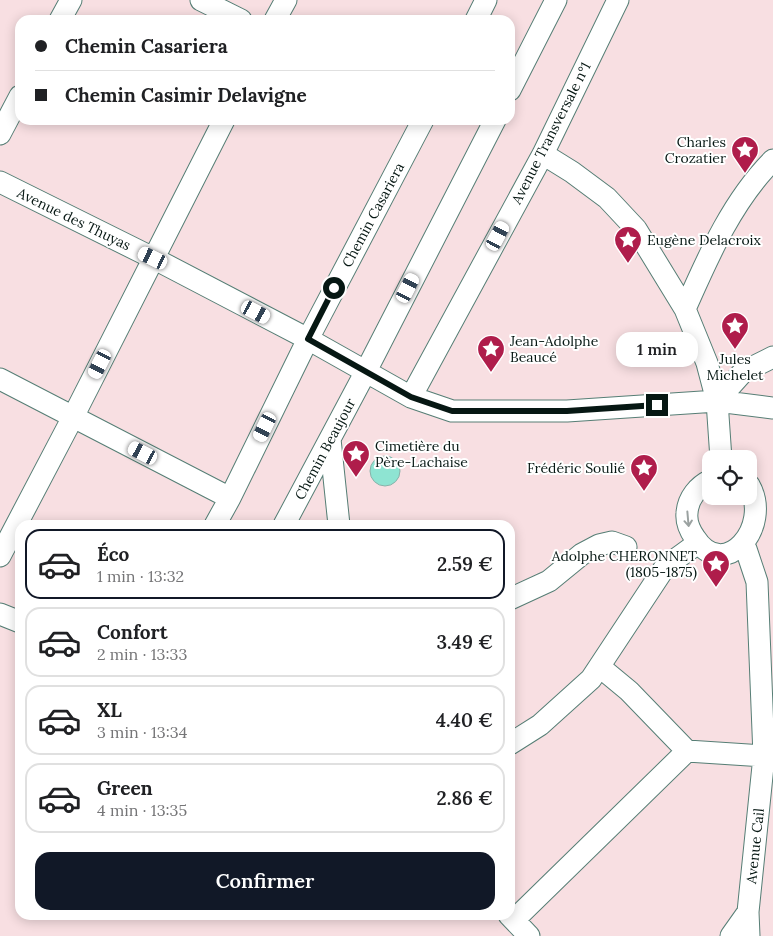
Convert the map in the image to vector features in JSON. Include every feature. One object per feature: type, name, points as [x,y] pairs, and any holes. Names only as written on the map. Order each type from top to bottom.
[{"type":"lane","points":[[63,15],[71,0]]},
{"type":"lane","points":[[201,0],[231,15]]},
{"type":"lane","points":[[278,15],[286,0]]},
{"type":"lane","points":[[478,15],[486,0]]},
{"type":"lane","points":[[515,80],[556,0]]},
{"type":"lane","name":"Avenue Transversale n°1","points":[[411,397],[543,154],[618,0]]},
{"type":"lane","points":[[0,134],[15,106]]},
{"type":"lane","points":[[19,520],[221,125]]},
{"type":"lane","name":"Chemin Casariera","points":[[218,520],[308,339],[420,125]]},
{"type":"lane","name":"Chemin Beaujour","points":[[287,520],[365,373],[492,125]]},
{"type":"lane","points":[[543,154],[572,172],[607,198],[636,229],[685,309],[707,362],[717,401],[720,450]]},
{"type":"lane","points":[[685,309],[727,221],[773,160]]},
{"type":"lane","name":"Avenue des Thuyas","points":[[0,182],[153,258],[308,339],[365,373],[411,397],[452,411],[567,411],[717,401],[773,408]]},
{"type":"lane","points":[[717,401],[743,372],[773,357]]},
{"type":"lane","points":[[0,379],[230,498]]},
{"type":"lane","points":[[330,438],[338,520]]},
{"type":"lane","points":[[702,487],[695,492],[688,506],[688,522],[698,543],[710,551],[718,553],[732,554],[746,549],[768,527],[762,504],[757,495]]},
{"type":"lane","points":[[0,556],[15,527]]},
{"type":"lane","points":[[515,597],[549,581],[582,554],[599,545],[612,542],[626,547]]},
{"type":"lane","points":[[515,741],[540,725],[591,679],[666,568],[698,543]]},
{"type":"lane","name":"Avenue Cail","points":[[746,549],[757,582],[767,768],[748,912],[749,936]]},
{"type":"lane","points":[[0,614],[15,620]]},
{"type":"lane","points":[[600,667],[629,691],[687,751],[767,768]]},
{"type":"lane","points":[[515,913],[687,751]]},
{"type":"lane","points":[[731,936],[748,912]]},
{"type":"lane","points":[[514,920],[529,936]]},
{"type":"shaded area","name":"Cimetière du Père-Lachaise","points":[[0,0],[773,0],[773,936],[0,936]]},
{"type":"building","points":[[385,456],[396,460],[400,471],[396,482],[385,486],[374,482],[370,471],[374,460]]},
{"type":"place","name":"Charles Crozatier","points":[[745,174]]},
{"type":"place","name":"Eugène Delacroix","points":[[628,264]]},
{"type":"place","name":"Jules Michelet","points":[[735,350]]},
{"type":"place","name":"Jean-Adolphe Beaucé","points":[[491,373]]},
{"type":"place","name":"Cimetière du Père-Lachaise","points":[[356,478]]},
{"type":"place","name":"Frédéric Soulié","points":[[644,492]]},
{"type":"place","name":"Adolphe CHERONNET (1805-1875)","points":[[716,588]]},
{"type":"route","points":[[334,288],[308,339],[365,373],[411,397],[452,411],[567,411],[657,405]]}]
